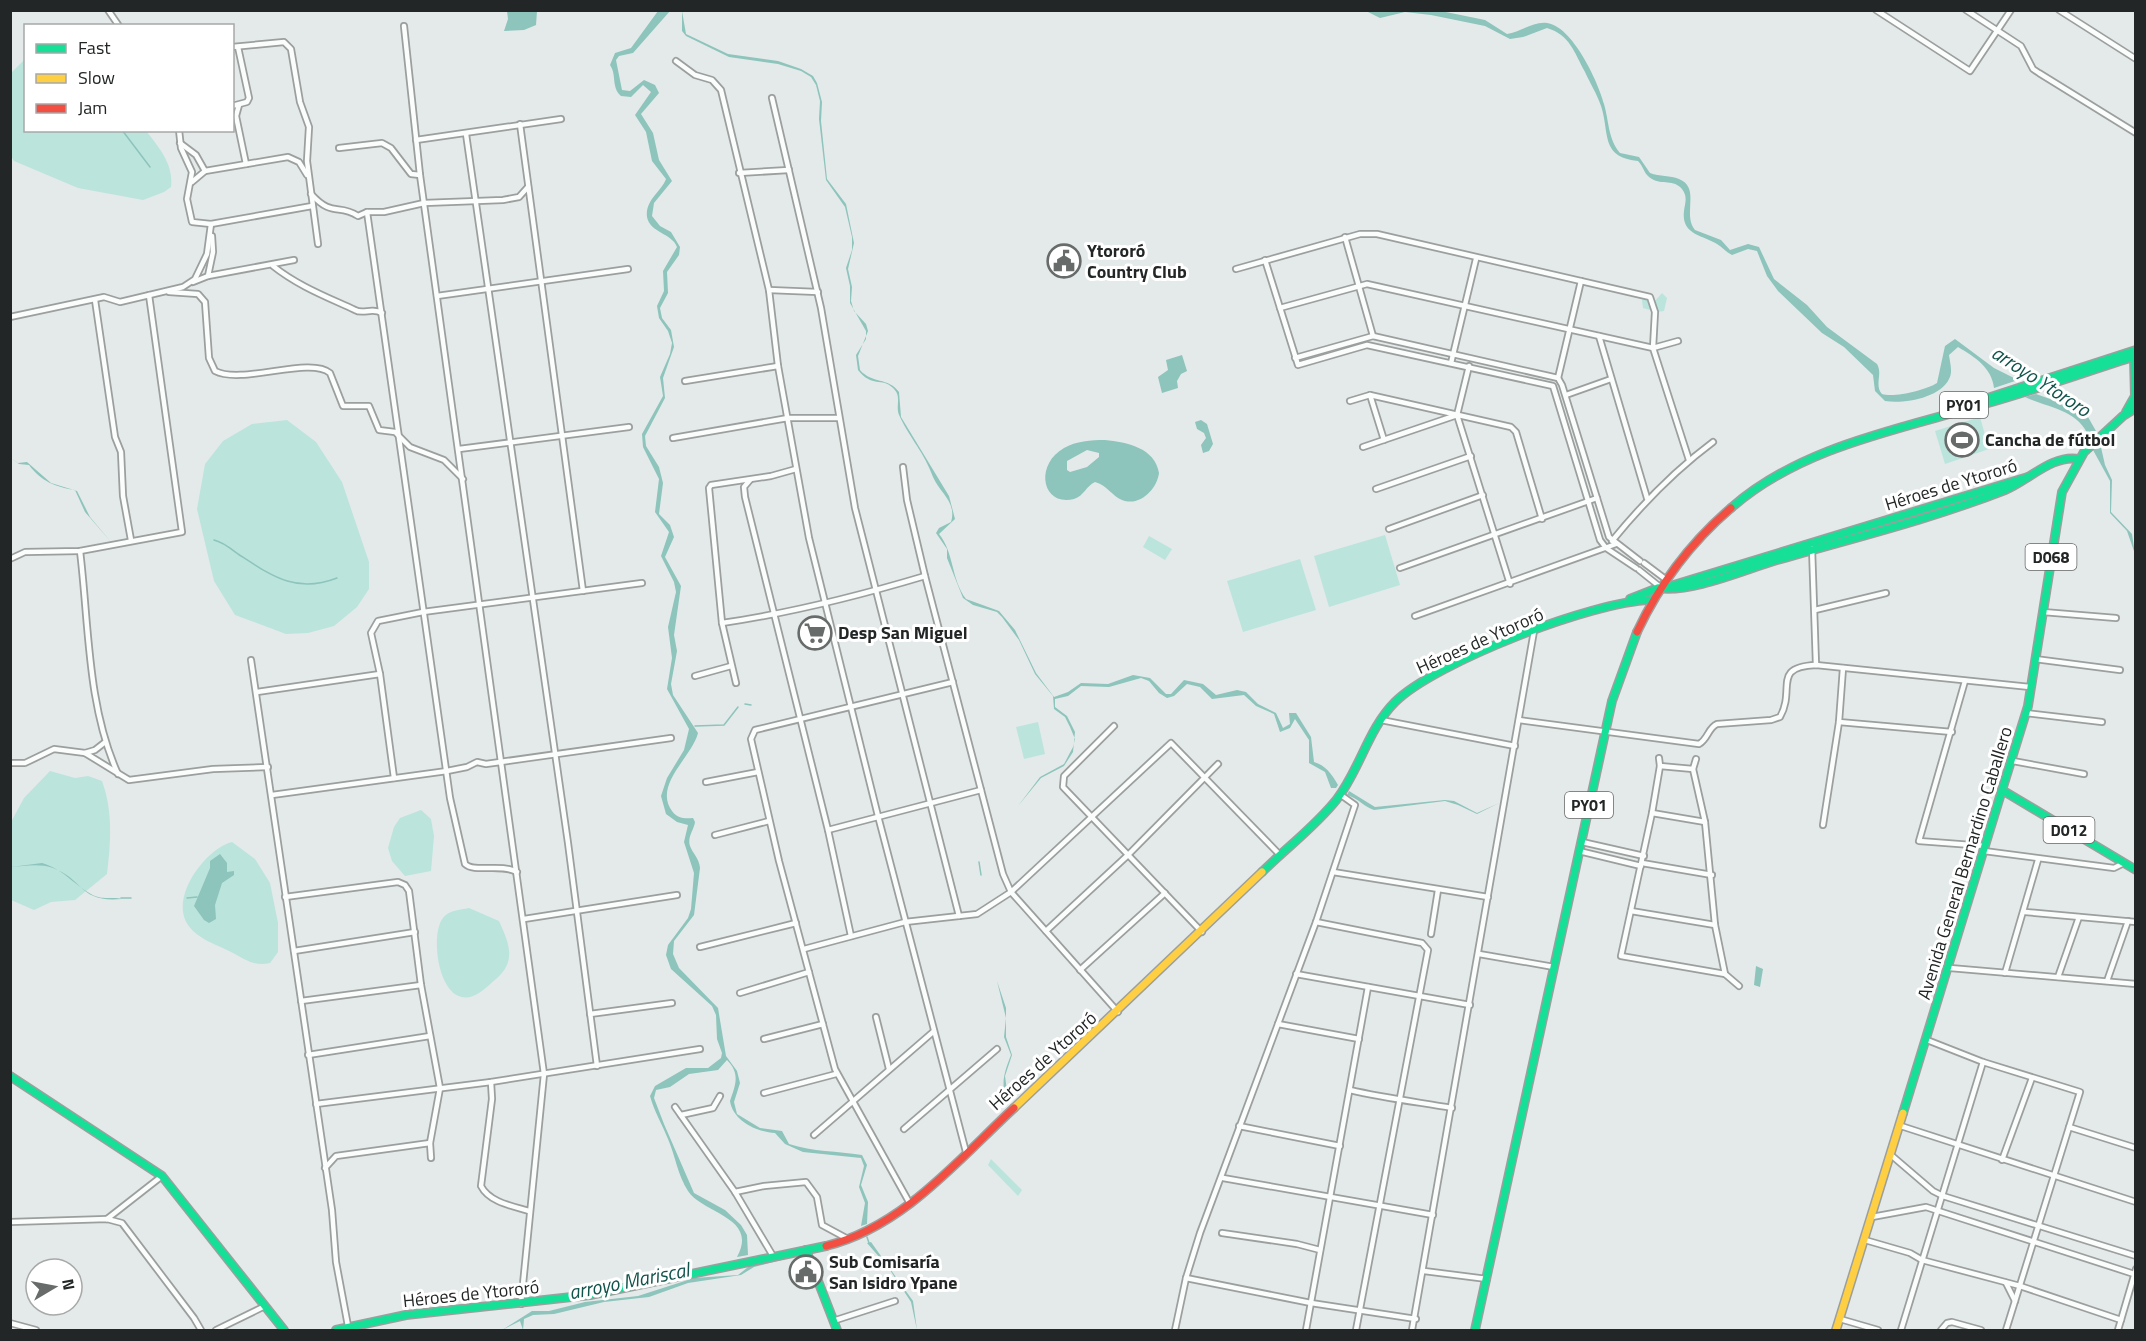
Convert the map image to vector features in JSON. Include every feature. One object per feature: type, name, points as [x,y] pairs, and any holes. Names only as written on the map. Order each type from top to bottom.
[{"type":"main road","name":"Avenida General Bernardino Caballero","points":[[2123,416],[2133,401],[2135,353]]},
{"type":"main road","name":"PY01","points":[[1475,1330],[1604,734],[1622,667],[1650,600],[1700,534],[1760,485],[1787,470],[1832,450],[2135,353]]},
{"type":"main road","name":"Avenida General Bernardino Caballero","points":[[1836,1330],[1950,968],[2026,713],[2062,492],[2079,459],[2123,416],[2136,408]]},
{"type":"main road","name":"Héroes de Ytororó","points":[[1660,587],[1675,587],[2019,485],[2068,458],[2079,459]]},
{"type":"main road","points":[[1628,599],[1660,587]]},
{"type":"main road","name":"Héroes de Ytororó","points":[[336,1330],[383,1319],[603,1293],[806,1250],[848,1239],[879,1226],[966,1152],[1119,1013],[1279,854],[1325,813],[1342,793],[1381,720],[1403,694],[1424,680],[1534,631],[1628,599],[1650,600]]},
{"type":"main road","points":[[1628,599],[1638,604],[1644,613]]},
{"type":"main road","name":"D012","points":[[2002,790],[2136,870]]},
{"type":"main road","points":[[10,1076],[162,1176],[262,1307],[284,1330]]},
{"type":"main road","points":[[806,1250],[837,1330]]},
{"type":"street","points":[[108,10],[118,24]]},
{"type":"street","points":[[1876,10],[1970,70],[2011,10]]},
{"type":"street","points":[[1966,10],[2021,46],[2033,69],[2038,73],[2136,133]]},
{"type":"street","points":[[2059,10],[2136,59]]},
{"type":"street","points":[[404,26],[420,175],[518,872],[544,1074],[521,1304]]},
{"type":"street","points":[[246,164],[236,106],[249,98],[235,47],[284,42],[291,49],[300,102],[309,127],[307,161],[318,244]]},
{"type":"street","points":[[676,61],[695,75],[710,79],[719,86],[769,290],[778,366],[796,469],[825,604],[933,1032],[966,1152]]},
{"type":"street","points":[[772,98],[818,292],[855,508],[959,916]]},
{"type":"street","points":[[416,140],[561,119]]},
{"type":"street","points":[[520,124],[583,591]]},
{"type":"street","points":[[179,132],[180,143],[192,172],[187,199],[189,219],[195,224],[211,224],[312,206]]},
{"type":"street","points":[[466,134],[597,1066]]},
{"type":"street","points":[[180,143],[196,155],[206,171]]},
{"type":"street","points":[[339,148],[382,143],[391,148],[411,174],[420,175]]},
{"type":"street","points":[[190,184],[206,171],[288,157],[294,158],[302,166],[310,180]]},
{"type":"street","points":[[739,173],[789,170]]},
{"type":"street","points":[[358,216],[367,212],[384,213],[424,203],[476,202],[519,197],[528,188]]},
{"type":"street","points":[[311,193],[327,208],[349,211],[358,216],[369,228]]},
{"type":"street","points":[[519,197],[531,207]]},
{"type":"street","points":[[367,212],[450,798],[465,864],[471,868],[501,866],[518,872]]},
{"type":"street","points":[[208,276],[213,252],[211,224]]},
{"type":"street","points":[[192,283],[208,250],[211,224]]},
{"type":"street","points":[[1236,269],[1345,237],[1377,234],[1476,259],[1650,297],[1655,312],[1653,348],[1689,460]]},
{"type":"street","points":[[1345,237],[1373,336]]},
{"type":"street","points":[[1451,363],[1476,259]]},
{"type":"street","points":[[170,292],[208,276],[261,265],[273,266],[294,260]]},
{"type":"street","points":[[1265,260],[1298,365],[1367,345],[1552,386],[1562,383]]},
{"type":"street","points":[[273,266],[291,280],[355,311],[375,309],[382,313]]},
{"type":"street","points":[[437,296],[628,269]]},
{"type":"street","points":[[1581,281],[1552,386],[1600,540],[1606,548],[1660,587]]},
{"type":"street","points":[[1280,308],[1359,285],[1377,286],[1653,348],[1678,341]]},
{"type":"street","points":[[769,290],[818,292]]},
{"type":"street","points":[[10,317],[104,297],[120,302],[170,292],[198,294],[205,302],[209,358],[215,371],[228,376],[311,368],[326,369],[330,373],[343,406],[369,406],[379,430],[398,434],[410,447],[444,460],[463,479]]},
{"type":"street","points":[[10,559],[25,552],[80,551],[178,533],[183,527],[148,295]]},
{"type":"street","points":[[95,300],[115,436],[121,452],[123,496],[131,540]]},
{"type":"street","points":[[1295,358],[1373,336],[1556,377],[1562,383],[1597,498],[1614,542],[1665,578]]},
{"type":"street","points":[[1599,336],[1647,498]]},
{"type":"street","points":[[686,381],[778,366]]},
{"type":"street","points":[[1469,366],[1457,415],[1510,584]]},
{"type":"street","points":[[1566,396],[1611,379]]},
{"type":"street","points":[[1370,395],[1384,440]]},
{"type":"street","points":[[1350,401],[1370,395],[1514,429],[1542,519]]},
{"type":"street","points":[[1363,447],[1457,415]]},
{"type":"street","points":[[673,438],[788,418],[839,418]]},
{"type":"street","points":[[459,449],[628,428]]},
{"type":"street","points":[[1415,616],[1606,548],[1614,542],[1647,498],[1689,460],[1713,442]]},
{"type":"street","points":[[1376,489],[1471,456]]},
{"type":"street","points":[[903,467],[907,500],[1003,874],[1011,891],[1119,1013]]},
{"type":"street","points":[[736,683],[722,623],[708,488],[711,485],[750,480],[796,469]]},
{"type":"street","points":[[750,480],[743,490],[828,830],[851,936]]},
{"type":"street","points":[[1389,529],[1483,495]]},
{"type":"street","points":[[1400,568],[1597,498]]},
{"type":"street","points":[[1812,546],[1816,665]]},
{"type":"street","points":[[80,551],[86,619],[104,743],[118,775]]},
{"type":"street","points":[[722,623],[774,616],[926,576]]},
{"type":"street","points":[[394,778],[380,674],[371,633],[378,621],[423,612],[642,583]]},
{"type":"street","points":[[1815,610],[1886,593]]},
{"type":"street","points":[[533,611],[539,597]]},
{"type":"street","points":[[2043,612],[2116,618]]},
{"type":"street","points":[[1412,1330],[1416,1319],[1534,631]]},
{"type":"street","points":[[2035,659],[2120,670]]},
{"type":"street","points":[[251,660],[332,1210],[336,1262],[348,1326]]},
{"type":"street","points":[[1519,720],[1604,734],[1699,744],[1708,738],[1711,729],[1717,724],[1771,720],[1780,717],[1790,671],[1796,666],[1816,665],[2030,687]]},
{"type":"street","points":[[695,676],[732,666]]},
{"type":"street","points":[[1823,825],[1839,722],[1843,668]]},
{"type":"street","points":[[257,692],[380,674]]},
{"type":"street","points":[[1965,681],[1919,841],[1984,849],[2038,860],[2114,868],[2124,863]]},
{"type":"street","points":[[909,1202],[836,1074],[769,821],[751,740],[755,730],[954,682]]},
{"type":"street","points":[[2026,713],[2102,722]]},
{"type":"street","points":[[1381,720],[1515,746]]},
{"type":"street","points":[[1839,722],[1952,732]]},
{"type":"street","points":[[1114,726],[1082,756],[1063,781],[1063,787],[1202,932]]},
{"type":"street","points":[[272,795],[447,771],[477,762],[486,764],[671,738]]},
{"type":"street","points":[[10,763],[25,763],[54,749],[85,753],[95,750],[104,743]]},
{"type":"street","points":[[804,949],[905,922],[984,911],[1011,891],[1167,744],[1174,745],[1279,854]]},
{"type":"street","points":[[85,753],[118,775],[136,780],[213,769],[268,767]]},
{"type":"street","points":[[1659,758],[1660,766],[1644,856],[1620,954],[1622,958],[1725,974],[1739,986]]},
{"type":"street","points":[[1696,759],[1693,770],[1705,822],[1712,875],[1714,925],[1725,974]]},
{"type":"street","points":[[2013,761],[2084,774]]},
{"type":"street","points":[[1046,931],[1128,855],[1218,764]]},
{"type":"street","points":[[1660,766],[1693,770]]},
{"type":"street","points":[[706,782],[758,772]]},
{"type":"street","points":[[828,830],[930,801],[981,790]]},
{"type":"street","points":[[1175,1330],[1185,1278],[1239,1126],[1316,922],[1355,805],[1342,793]]},
{"type":"street","points":[[1652,813],[1705,822]]},
{"type":"street","points":[[715,835],[769,821]]},
{"type":"street","points":[[1581,842],[1644,856]]},
{"type":"street","points":[[1579,851],[1712,875]]},
{"type":"street","points":[[2005,973],[2025,912],[2038,860]]},
{"type":"street","points":[[1333,872],[1488,897]]},
{"type":"street","points":[[285,897],[398,882],[405,885],[409,891],[421,985],[440,1089],[430,1143],[431,1158]]},
{"type":"street","points":[[1431,934],[1438,890]]},
{"type":"street","points":[[1080,970],[1165,892]]},
{"type":"street","points":[[524,919],[677,895]]},
{"type":"street","points":[[1631,911],[1714,925]]},
{"type":"street","points":[[2025,912],[2136,922]]},
{"type":"street","points":[[2058,977],[2079,917]]},
{"type":"street","points":[[2107,981],[2128,921]]},
{"type":"street","points":[[1316,922],[1422,943],[1428,950],[1382,1206],[1356,1330]]},
{"type":"street","points":[[700,947],[796,923]]},
{"type":"street","points":[[294,951],[415,933]]},
{"type":"street","points":[[1479,954],[1554,966]]},
{"type":"street","points":[[1950,968],[2136,984]]},
{"type":"street","points":[[740,993],[809,972]]},
{"type":"street","points":[[1296,974],[1470,1005]]},
{"type":"street","points":[[301,1001],[421,985]]},
{"type":"street","points":[[1306,1330],[1368,987]]},
{"type":"street","points":[[590,1014],[672,1003]]},
{"type":"street","points":[[876,1017],[889,1070]]},
{"type":"street","points":[[764,1039],[823,1024]]},
{"type":"street","points":[[1278,1024],[1359,1039]]},
{"type":"street","points":[[814,1136],[933,1032]]},
{"type":"street","points":[[308,1055],[430,1036]]},
{"type":"street","points":[[1927,1040],[1983,1062],[2080,1092],[2006,1330]]},
{"type":"street","points":[[316,1104],[491,1082],[700,1048]]},
{"type":"street","points":[[904,1129],[997,1049]]},
{"type":"street","points":[[1901,1330],[1983,1062]]},
{"type":"street","points":[[764,1093],[836,1074]]},
{"type":"street","points":[[2002,1160],[2032,1078]]},
{"type":"street","points":[[491,1082],[492,1099],[481,1186],[484,1193],[491,1198],[529,1211]]},
{"type":"street","points":[[1350,1090],[1399,1102],[1412,1101],[1452,1108]]},
{"type":"street","points":[[681,1116],[713,1107],[720,1096]]},
{"type":"street","points":[[675,1107],[735,1192],[773,1256]]},
{"type":"street","points":[[1900,1125],[1957,1146],[2136,1202]]},
{"type":"street","points":[[1239,1126],[1340,1146]]},
{"type":"street","points":[[2069,1127],[2136,1148]]},
{"type":"street","points":[[324,1168],[336,1156],[430,1143]]},
{"type":"street","points":[[1891,1155],[1942,1196],[2136,1256]]},
{"type":"street","points":[[107,1220],[162,1176]]},
{"type":"street","points":[[1222,1178],[1433,1215]]},
{"type":"street","points":[[735,1192],[801,1180],[806,1182],[817,1197],[822,1225],[848,1239]]},
{"type":"street","points":[[1872,1217],[1916,1207],[1938,1210],[2135,1272],[2118,1330]]},
{"type":"street","points":[[10,1222],[117,1221],[127,1229],[201,1330]]},
{"type":"street","points":[[1222,1233],[1297,1244],[1320,1250]]},
{"type":"street","points":[[1865,1240],[1910,1253],[1922,1260],[2020,1286],[2121,1320]]},
{"type":"street","points":[[1424,1271],[1487,1279]]},
{"type":"street","points":[[1185,1278],[1311,1303],[1416,1319]]},
{"type":"street","points":[[2006,1283],[2015,1301]]},
{"type":"street","points":[[833,1321],[895,1301]]},
{"type":"street","points":[[216,1330],[262,1307]]},
{"type":"street","points":[[1840,1319],[1878,1330]]},
{"type":"street","points":[[1941,1330],[1947,1323],[1952,1322],[1981,1330]]},
{"type":"street","points":[[10,1323],[36,1330]]},
{"type":"green space","points":[[24,60],[24,132],[147,132],[168,164],[171,187],[143,200],[78,188],[14,161],[11,156],[11,73]]},
{"type":"green space","points":[[1662,293],[1667,298],[1664,311],[1657,312],[1643,308],[1642,300],[1645,294],[1654,302]]},
{"type":"green space","name":"Cancha de fútbol","points":[[1980,417],[1989,449],[1945,464],[1935,431]]},
{"type":"green space","points":[[287,420],[316,442],[342,482],[369,562],[369,589],[357,607],[334,626],[308,633],[286,634],[235,615],[214,581],[197,509],[205,464],[223,441],[252,424]]},
{"type":"green space","points":[[1385,535],[1400,585],[1329,607],[1314,556]]},
{"type":"green space","points":[[1149,536],[1172,549],[1165,560],[1143,547]]},
{"type":"green space","points":[[1300,559],[1316,610],[1243,632],[1227,581]]},
{"type":"green space","points":[[1038,722],[1045,754],[1024,759],[1016,727]]},
{"type":"green space","points":[[50,771],[75,778],[88,776],[102,781],[109,815],[107,874],[75,900],[51,902],[34,910],[11,900],[11,822],[24,798]]},
{"type":"green space","points":[[421,810],[431,819],[434,836],[431,871],[405,876],[392,861],[388,848],[394,827],[400,818]]},
{"type":"green space","points":[[232,842],[255,859],[270,883],[278,923],[278,952],[270,963],[250,962],[202,938],[188,925],[183,914],[186,889],[201,864],[222,846]]},
{"type":"green space","points":[[469,908],[499,921],[508,944],[509,959],[503,972],[485,989],[473,996],[461,997],[452,992],[445,982],[437,954],[437,939],[439,927],[445,915]]},
{"type":"green space","points":[[991,1159],[1022,1190],[1018,1196],[988,1165]]},
{"type":"water","points":[[507,11],[537,11],[536,25],[524,30],[504,31],[508,19]]},
{"type":"water","points":[[658,11],[670,11],[633,53],[619,56],[616,60],[622,90],[630,91],[644,80],[655,85],[659,93],[641,114],[653,133],[659,160],[672,181],[654,203],[652,216],[660,226],[671,232],[680,247],[679,255],[667,272],[668,293],[660,308],[662,318],[671,330],[674,347],[663,378],[665,398],[645,436],[646,446],[659,467],[663,483],[659,514],[670,525],[674,537],[665,557],[681,586],[674,635],[677,651],[671,684],[673,695],[698,733],[670,781],[667,791],[667,801],[672,811],[681,818],[693,818],[695,822],[689,843],[700,868],[694,915],[674,941],[673,954],[679,968],[718,1008],[726,1056],[737,1071],[740,1083],[734,1102],[737,1114],[760,1128],[782,1131],[789,1144],[816,1150],[862,1155],[867,1165],[861,1185],[868,1202],[867,1224],[861,1226],[865,1203],[859,1187],[864,1166],[861,1158],[803,1152],[785,1144],[775,1133],[754,1128],[741,1120],[732,1108],[730,1101],[735,1085],[735,1075],[727,1060],[718,1070],[689,1074],[670,1087],[656,1090],[654,1098],[694,1193],[725,1210],[741,1225],[747,1235],[748,1255],[737,1257],[742,1244],[741,1233],[735,1225],[695,1199],[688,1191],[650,1096],[655,1086],[686,1068],[708,1068],[721,1058],[722,1053],[717,1039],[716,1015],[712,1006],[671,969],[666,955],[668,945],[688,918],[694,873],[684,842],[688,825],[677,822],[666,814],[661,796],[667,778],[684,750],[689,729],[667,689],[672,658],[668,627],[676,592],[674,582],[661,556],[669,532],[655,512],[659,479],[643,447],[642,434],[663,396],[660,377],[672,343],[668,331],[659,318],[657,306],[664,291],[663,271],[677,247],[671,239],[652,226],[647,217],[648,206],[666,179],[652,161],[646,132],[635,115],[651,92],[643,85],[631,97],[621,96],[616,89],[610,65],[615,53],[631,48]]},
{"type":"water","points":[[682,11],[686,34],[728,54],[778,61],[813,76],[822,102],[821,121],[827,179],[846,204],[854,243],[848,269],[853,309],[850,303],[850,286],[846,268],[852,250],[852,237],[845,207],[826,180],[819,119],[820,101],[816,85],[811,77],[801,71],[778,64],[729,57],[686,36],[682,31]]},
{"type":"water","points":[[1366,11],[1441,11],[1485,20],[1507,34],[1542,23],[1556,26],[1574,44],[1590,69],[1604,104],[1611,136],[1620,153],[1639,157],[1650,173],[1676,178],[1685,183],[1690,195],[1691,224],[1695,230],[1721,240],[1730,250],[1748,244],[1759,247],[1774,279],[1807,305],[1827,327],[1877,364],[1879,387],[1882,394],[1910,393],[1937,383],[1945,346],[1955,339],[1994,368],[2018,380],[1994,388],[1986,369],[1958,347],[1949,355],[1951,370],[1949,379],[1938,391],[1911,400],[1885,401],[1875,391],[1873,375],[1844,347],[1822,333],[1778,291],[1767,276],[1757,251],[1748,249],[1732,255],[1717,244],[1689,230],[1684,219],[1686,197],[1682,189],[1672,183],[1652,179],[1638,161],[1617,155],[1609,142],[1598,97],[1574,51],[1561,35],[1547,28],[1510,39],[1485,26],[1431,15],[1405,12],[1380,18]]},
{"type":"water","points":[[855,313],[866,324],[868,331],[866,336],[866,331]]},
{"type":"water","points":[[863,344],[858,356],[860,370],[870,377],[890,384],[899,392],[901,417],[949,496],[955,519],[939,534],[947,549],[936,533],[939,528],[951,522],[952,509],[898,413],[896,391],[885,383],[868,379],[858,370],[856,355]]},
{"type":"water","points":[[1182,355],[1187,371],[1181,374],[1177,381],[1178,388],[1162,393],[1158,377],[1168,370],[1166,360]]},
{"type":"water","points":[[2036,394],[2064,404],[2088,417],[2096,431],[2089,437],[2078,420],[2070,415],[2025,397]]},
{"type":"water","points":[[1201,420],[1207,424],[1213,444],[1209,451],[1203,453],[1201,445],[1206,438],[1204,433],[1197,429],[1195,422]]},
{"type":"water","points":[[1100,440],[1131,445],[1146,452],[1156,464],[1159,473],[1155,485],[1141,499],[1129,502],[1118,498],[1095,482],[1074,499],[1063,500],[1055,497],[1049,491],[1046,474],[1048,464],[1055,455],[1074,444]],"holes":[[[1087,450],[1099,453],[1099,457],[1087,467],[1070,472],[1067,470],[1067,461]]]},
{"type":"water","points":[[2100,443],[2105,465],[2112,480],[2111,512],[2132,534],[2135,554],[2127,531],[2110,513],[2110,481],[2093,450]]},
{"type":"water","points":[[11,458],[18,463],[27,462],[51,483],[38,475],[29,465],[19,464]]},
{"type":"water","points":[[75,490],[90,517],[111,542],[85,512]]},
{"type":"water","points":[[947,549],[961,591],[966,599],[999,611],[1015,630],[1036,673],[1054,697],[1068,692],[1081,683],[1108,684],[1133,675],[1150,678],[1166,694],[1171,694],[1184,680],[1203,684],[1216,695],[1237,690],[1246,692],[1258,704],[1276,713],[1283,728],[1290,724],[1289,713],[1296,713],[1311,737],[1314,762],[1322,765],[1338,785],[1336,788],[1331,788],[1325,772],[1309,763],[1309,740],[1295,719],[1290,728],[1280,732],[1274,714],[1256,706],[1244,695],[1212,699],[1200,687],[1187,684],[1174,696],[1167,698],[1159,693],[1149,681],[1141,678],[1109,687],[1081,686],[1068,696],[1055,699],[1055,707],[1067,716],[1075,732],[1074,738],[1065,717],[1054,709],[1053,696],[1035,674],[1019,640],[1002,617],[997,612],[973,605],[963,598],[947,558]]},
{"type":"water","points":[[1074,744],[1073,752],[1064,766],[1041,778],[1018,806],[1040,777],[1064,764]]},
{"type":"water","points":[[1349,791],[1375,807],[1445,800],[1454,801],[1477,813],[1499,803],[1477,814],[1445,801],[1374,810],[1347,795]]},
{"type":"water","points":[[220,854],[227,863],[227,872],[234,871],[234,875],[222,883],[215,905],[216,919],[209,923],[194,906],[210,868],[210,861]]},
{"type":"water","points":[[42,863],[53,868],[32,865],[11,867]]},
{"type":"water","points":[[82,888],[99,897],[122,899],[98,898],[90,894]]},
{"type":"water","points":[[1756,966],[1763,969],[1760,987],[1754,985]]},
{"type":"water","points":[[997,981],[1006,1008],[1006,1018]]},
{"type":"water","points":[[1006,1018],[1006,1037],[1012,1055],[1005,1076],[1007,1091],[1022,1082],[1030,1088],[1021,1085],[1008,1096],[1005,1095],[1004,1079],[1011,1055],[1004,1037]]},
{"type":"water","points":[[871,1242],[913,1301],[917,1330],[911,1302],[888,1267],[867,1243]]},
{"type":"water","points":[[797,1256],[754,1267],[741,1275],[688,1283],[649,1297],[604,1302],[554,1314],[533,1315],[524,1319],[523,1330],[520,1321],[502,1330],[532,1311],[549,1311],[585,1302],[638,1296],[694,1278],[738,1275],[752,1264]]},
{"type":"waterway","points":[[124,132],[150,167]]},
{"type":"waterway","points":[[214,540],[285,580],[309,584],[337,578]]},
{"type":"waterway","points":[[745,704],[751,705]]},
{"type":"waterway","points":[[695,726],[724,725],[738,707]]},
{"type":"waterway","points":[[979,862],[981,875]]},
{"type":"waterway","points":[[187,898],[197,897]]},
{"type":"waterway","points":[[121,898],[131,898]]},
{"type":"waterway","points":[[867,1237],[869,1243]]},
{"type":"traffic: fast","points":[[1957,408],[2136,350]]},
{"type":"traffic: fast","points":[[1731,508],[1757,488],[1786,471],[1846,444],[2015,395],[2136,356]]},
{"type":"traffic: fast","points":[[2126,412],[2135,396],[2134,357]]},
{"type":"traffic: fast","points":[[2136,408],[2123,416],[2084,452],[2062,492],[2028,706],[2002,790],[2136,870]]},
{"type":"traffic: fast","points":[[1658,588],[1671,589],[1718,580],[1777,560],[1920,519],[2005,490],[2059,460],[2079,459]]},
{"type":"traffic: fast","points":[[1664,588],[2028,477]]},
{"type":"traffic: fast","points":[[1630,599],[1658,588]]},
{"type":"traffic: fast","points":[[1262,872],[1329,809],[1352,775],[1378,724],[1395,702],[1415,686],[1478,652],[1516,636],[1592,611],[1650,600]]},
{"type":"traffic: fast","points":[[1475,1330],[1612,701],[1637,632]]},
{"type":"traffic: fast","points":[[1903,1113],[2002,790]]},
{"type":"traffic: fast","points":[[10,1076],[162,1176],[284,1330]]},
{"type":"traffic: fast","points":[[336,1330],[406,1315],[590,1295],[826,1246]]},
{"type":"traffic: fast","points":[[806,1250],[837,1330]]},
{"type":"traffic: slow","points":[[1014,1108],[1262,872]]},
{"type":"traffic: slow","points":[[1836,1330],[1903,1113]]},
{"type":"traffic: jam","points":[[1637,632],[1677,565],[1702,535],[1731,508]]},
{"type":"traffic: jam","points":[[826,1246],[854,1237],[905,1208],[950,1170],[1014,1108]]},
{"type":"place","name":"Ytororó Country Club","points":[[1064,261]]},
{"type":"place","name":"Cancha de fútbol","points":[[1962,440]]},
{"type":"place","name":"Desp San Miguel","points":[[815,633]]},
{"type":"place","name":"Sub Comisaría San Isidro Ypane","points":[[806,1272]]},
{"type":"water label","name":"arroyo Ytororo","points":[[2041,381]]},
{"type":"water label","name":"arroyo Mariscal","points":[[629,1281]]}]
